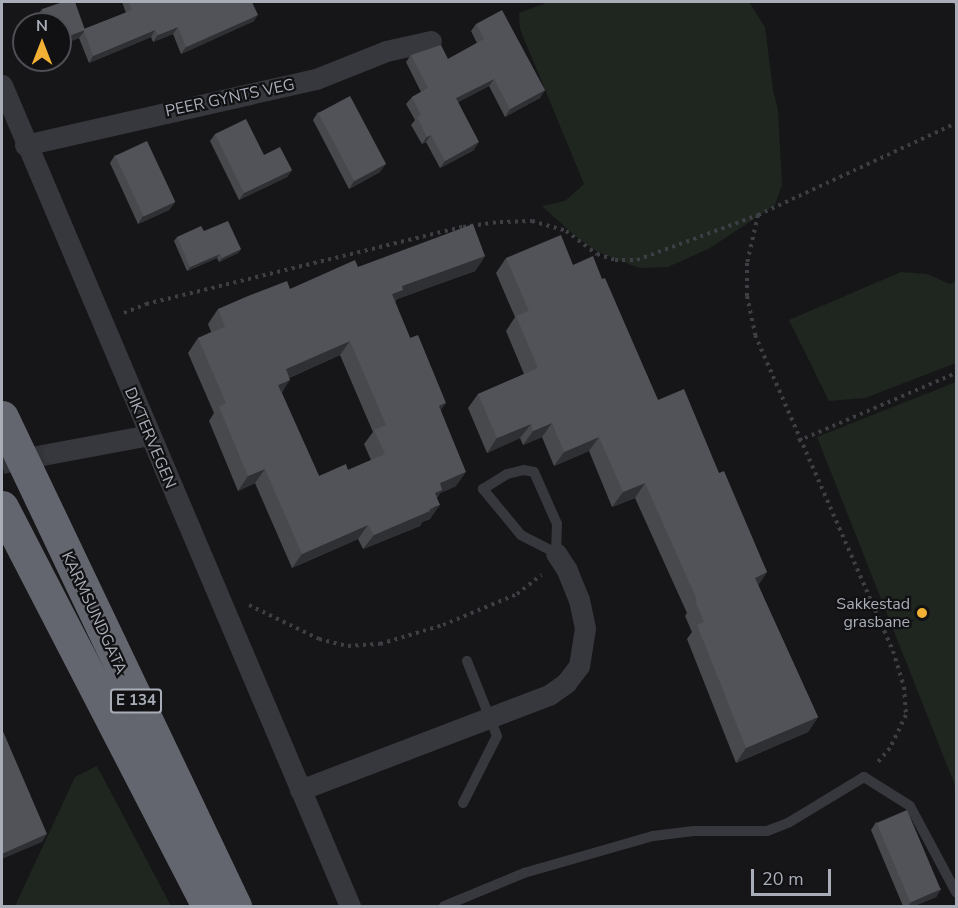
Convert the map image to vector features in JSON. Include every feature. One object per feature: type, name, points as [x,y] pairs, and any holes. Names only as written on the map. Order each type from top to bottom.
[{"type":"highway","name":"KARMSUNDGATA","points":[[2,417],[235,906]]},
{"type":"highway","name":"KARMSUNDGATA","points":[[2,507],[208,906]]},
{"type":"street","name":"PEER GYNTS VEG","points":[[25,145],[316,79],[386,51],[431,41]]},
{"type":"street","name":"DIKTERVEGEN","points":[[2,86],[100,322],[350,906]]},
{"type":"street","points":[[52,453],[149,435]]},
{"type":"street","points":[[300,790],[549,695],[566,683],[579,666],[585,628],[571,580],[556,553]]},
{"type":"lane","points":[[524,470],[534,472],[557,524],[556,553],[521,535],[483,489],[507,474],[524,470]]},
{"type":"lane","points":[[463,803],[496,736],[467,661]]},
{"type":"lane","points":[[444,906],[524,873],[652,836],[694,831],[766,831],[788,823],[864,777],[909,806],[957,892]]},
{"type":"path","points":[[100,322],[146,304],[463,227],[532,221],[566,231],[597,254],[615,260],[637,260],[758,215],[957,123]]},
{"type":"path","points":[[758,215],[747,263],[747,296],[755,335],[798,441],[893,651],[904,687],[906,715],[890,748],[864,777]]},
{"type":"path","points":[[798,441],[957,373]]},
{"type":"path","points":[[219,600],[247,604],[319,639],[348,646],[380,644],[443,625],[517,594],[538,579],[556,553]]},
{"type":"shaded area","points":[[549,2],[749,2],[765,27],[773,90],[778,110],[782,185],[775,205],[710,248],[668,267],[640,268],[596,251],[575,236],[542,206],[565,201],[584,184],[520,29],[519,13]]},
{"type":"shaded area","points":[[901,272],[927,274],[950,284],[956,281],[956,363],[865,398],[829,401],[789,320]]},
{"type":"shaded area","name":"Sakkestad grasbane","points":[[956,382],[956,788],[817,437]]},
{"type":"shaded area","points":[[97,766],[171,906],[15,906],[75,777]]},
{"type":"building","points":[[63,2],[75,2],[85,30],[72,35],[72,12],[43,12],[42,9]]},
{"type":"building","points":[[129,2],[252,2],[258,15],[186,47],[178,27],[158,35],[155,30],[93,56],[84,29],[132,10]]},
{"type":"building","points":[[502,10],[545,90],[510,109],[494,79],[456,98],[479,142],[445,161],[431,135],[427,137],[417,117],[421,115],[412,97],[428,88],[411,55],[441,45],[448,59],[484,39],[476,24]]},
{"type":"building","points":[[350,96],[386,164],[354,181],[318,113]]},
{"type":"building","points":[[246,119],[264,155],[280,147],[292,170],[244,193],[215,134]]},
{"type":"building","points":[[147,141],[175,202],[144,217],[115,156]]},
{"type":"building","points":[[228,221],[241,249],[222,258],[220,254],[190,267],[177,237],[201,226],[204,231]]},
{"type":"building","points":[[473,224],[485,256],[402,286],[403,290],[392,294],[410,338],[418,335],[446,403],[439,406],[466,472],[440,483],[442,490],[435,493],[440,505],[429,509],[430,511],[374,535],[368,525],[302,554],[265,469],[248,476],[219,407],[226,403],[198,338],[225,327],[218,309],[287,281],[290,289],[355,260],[358,267]],"holes":[[[350,341],[386,425],[374,430],[385,454],[348,470],[346,464],[319,476],[278,385],[290,380],[286,369]]]},
{"type":"building","points":[[561,235],[573,265],[593,256],[602,279],[605,278],[658,400],[684,389],[719,473],[724,471],[767,572],[755,578],[818,717],[746,748],[697,625],[704,622],[695,601],[697,600],[645,483],[623,492],[599,437],[564,452],[552,423],[533,431],[531,424],[497,438],[478,394],[538,368],[516,316],[529,311],[506,258]]},
{"type":"building","points":[[2,729],[47,834],[2,854]]},
{"type":"building","points":[[907,810],[941,889],[910,902],[877,823]]},
{"type":"tunnel","points":[[2,463],[53,453]]},
{"type":"place","name":"Sakkestad grasbane","points":[[922,613]]}]
